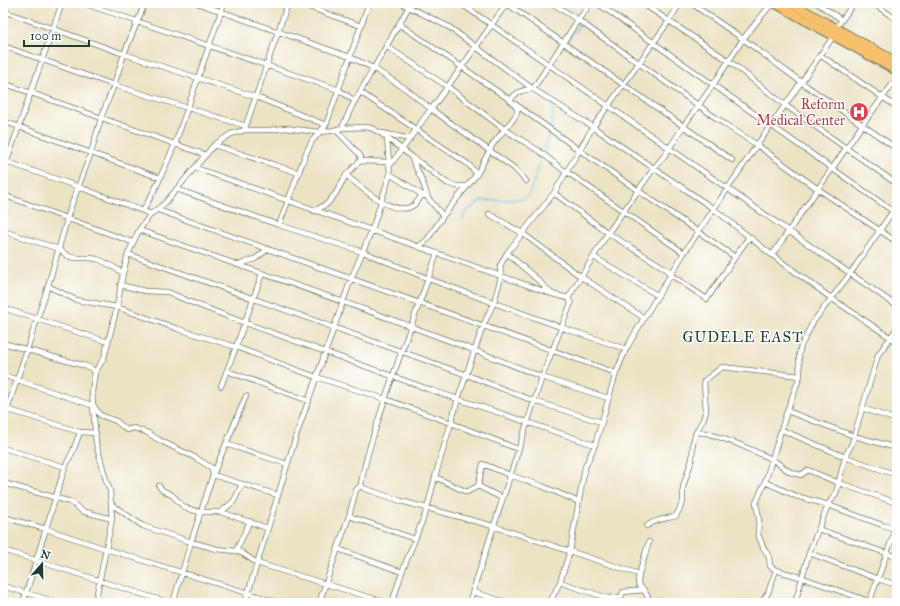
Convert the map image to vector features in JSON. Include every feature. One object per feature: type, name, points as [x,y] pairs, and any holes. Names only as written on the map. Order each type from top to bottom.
[{"type":"highway","points":[[773,3],[897,62]]},
{"type":"highway","points":[[791,3],[897,72]]},
{"type":"street","points":[[3,172],[62,3]]},
{"type":"street","points":[[83,3],[339,90],[355,101]]},
{"type":"street","points":[[3,422],[5,409],[17,380],[101,118],[114,86],[124,54],[145,3]]},
{"type":"street","points":[[197,3],[350,57],[373,68],[406,89],[431,109],[514,168],[526,181]]},
{"type":"street","points":[[143,211],[175,144],[224,3]]},
{"type":"street","points":[[95,603],[112,519],[110,490],[96,443],[92,392],[95,372],[104,358],[128,254],[132,242],[151,214],[166,203],[176,189],[196,168],[214,145],[231,134],[245,128],[288,3]]},
{"type":"street","points":[[298,3],[361,26]]},
{"type":"street","points":[[279,226],[298,173],[312,142],[326,125],[369,3]]},
{"type":"street","points":[[401,3],[410,5],[449,26],[533,89],[594,127],[714,209],[772,255],[831,298],[897,342]]},
{"type":"street","points":[[460,3],[897,306]]},
{"type":"street","points":[[360,161],[389,163],[402,150],[507,3],[563,44],[732,160]]},
{"type":"street","points":[[552,3],[818,189],[897,242]]},
{"type":"street","points":[[533,89],[578,20],[591,3]]},
{"type":"street","points":[[597,3],[895,213]]},
{"type":"street","points":[[642,3],[729,61],[785,105],[897,184]]},
{"type":"street","points":[[392,603],[402,572],[427,509],[458,399],[483,326],[494,302],[501,277],[500,266],[507,253],[522,233],[554,194],[594,127],[680,3]]},
{"type":"street","points":[[691,3],[897,149]]},
{"type":"street","points":[[568,298],[580,276],[594,257],[608,233],[654,168],[665,155],[743,39],[773,3]]},
{"type":"street","points":[[817,3],[842,20]]},
{"type":"street","points":[[547,603],[560,582],[570,551],[585,467],[595,445],[616,373],[626,349],[669,272],[684,253],[757,145],[772,126],[854,3]]},
{"type":"street","points":[[873,3],[897,20]]},
{"type":"street","points":[[342,128],[373,68],[410,5]]},
{"type":"street","points":[[3,11],[124,54],[256,96],[326,125]]},
{"type":"street","points":[[399,24],[734,257]]},
{"type":"street","points":[[3,46],[114,86],[188,108],[245,128],[269,130],[285,128],[319,132],[342,128],[364,127],[393,136],[410,139]]},
{"type":"street","points":[[386,46],[448,87],[504,129],[539,151],[566,172],[684,253]]},
{"type":"street","points":[[820,55],[897,107]]},
{"type":"street","points":[[772,255],[863,124],[897,78]]},
{"type":"street","points":[[3,83],[206,155]]},
{"type":"street","points":[[512,102],[519,92],[525,89],[533,89]]},
{"type":"street","points":[[360,92],[468,164],[477,174]]},
{"type":"street","points":[[418,247],[427,240],[443,216],[477,174],[483,165],[489,150],[514,118],[517,113],[517,108],[512,102]]},
{"type":"street","points":[[3,121],[160,178]]},
{"type":"street","points":[[314,211],[327,204],[336,193],[346,175],[360,161],[361,157],[359,154],[336,130]]},
{"type":"street","points":[[379,132],[447,183],[456,186],[466,186]]},
{"type":"street","points":[[245,603],[287,464],[325,351],[344,302],[351,279],[372,230],[390,174],[387,139]]},
{"type":"street","points":[[214,145],[298,173]]},
{"type":"street","points":[[410,156],[422,180],[428,198],[443,216]]},
{"type":"street","points":[[7,162],[151,214]]},
{"type":"street","points":[[196,168],[501,277],[568,298],[571,303],[560,326],[542,377],[468,603]]},
{"type":"street","points":[[390,174],[428,198]]},
{"type":"street","points":[[346,175],[381,202],[400,208],[409,207],[415,204],[422,195]]},
{"type":"street","points":[[176,189],[279,226],[363,252],[429,279],[626,349]]},
{"type":"street","points":[[554,194],[608,233],[669,272],[707,299],[734,257],[749,237]]},
{"type":"street","points":[[3,195],[132,242]]},
{"type":"street","points":[[765,482],[796,496],[828,505],[874,522],[897,528],[871,602],[776,570],[770,566],[769,557],[758,534],[756,503],[765,482],[787,411],[800,376],[799,354],[801,346],[813,322],[850,274],[879,230],[895,213],[897,206]]},
{"type":"street","points":[[158,210],[616,373]]},
{"type":"street","points":[[489,214],[522,233],[580,276],[644,318]]},
{"type":"street","points":[[139,230],[476,350],[542,377],[608,398]]},
{"type":"street","points":[[3,231],[59,249],[68,257],[96,259],[123,273]]},
{"type":"street","points":[[237,265],[255,258],[268,249]]},
{"type":"street","points":[[319,603],[349,516],[356,490],[361,486],[362,474],[384,399],[429,279],[437,253]]},
{"type":"street","points":[[507,253],[552,294]]},
{"type":"street","points":[[128,254],[467,375],[534,401],[601,422]]},
{"type":"street","points":[[594,257],[657,295]]},
{"type":"street","points":[[221,386],[262,274]]},
{"type":"street","points":[[120,285],[145,291],[168,292],[238,320],[392,376],[595,445]]},
{"type":"street","points":[[48,286],[76,300],[117,307],[178,329],[236,347],[316,378],[384,399],[518,449]]},
{"type":"street","points":[[3,308],[108,342]]},
{"type":"street","points":[[795,603],[809,552],[828,505],[836,493],[845,457],[854,436],[878,355],[897,328]]},
{"type":"street","points":[[3,343],[91,368],[95,372]]},
{"type":"street","points":[[647,526],[653,521],[676,516],[683,502],[683,487],[692,459],[693,443],[696,432],[706,411],[704,381],[722,367],[800,376]]},
{"type":"street","points":[[227,371],[309,401]]},
{"type":"street","points":[[3,375],[94,406],[100,414],[116,421],[127,430],[134,428],[148,433],[200,461],[212,468],[214,475]]},
{"type":"street","points":[[3,550],[173,603],[200,512],[246,396]]},
{"type":"street","points":[[862,408],[897,420]]},
{"type":"street","points":[[5,409],[80,432],[96,434]]},
{"type":"street","points":[[787,411],[854,436],[897,448]]},
{"type":"street","points":[[782,430],[845,457],[897,475]]},
{"type":"street","points":[[22,603],[65,467],[73,452],[80,432]]},
{"type":"street","points":[[696,432],[713,435],[772,459],[790,472],[801,474],[808,470],[839,483],[897,502]]},
{"type":"street","points":[[226,444],[287,464]]},
{"type":"street","points":[[3,448],[65,467]]},
{"type":"street","points":[[435,477],[467,492],[478,486],[483,464],[542,486],[579,502]]},
{"type":"street","points":[[214,475],[278,495]]},
{"type":"street","points":[[3,483],[71,502],[82,511],[112,519]]},
{"type":"street","points":[[221,512],[234,502],[242,484]]},
{"type":"street","points":[[159,486],[162,490],[172,495],[184,507],[200,512],[221,512],[267,528]]},
{"type":"street","points":[[361,486],[363,488],[427,509],[493,526],[639,574]]},
{"type":"street","points":[[478,486],[502,498]]},
{"type":"street","points":[[111,504],[143,526],[217,549],[236,551],[257,562],[388,603]]},
{"type":"street","points":[[349,516],[415,539]]},
{"type":"street","points":[[3,517],[46,528],[106,549],[280,603]]},
{"type":"street","points":[[236,551],[250,521]]},
{"type":"street","points":[[818,529],[897,557]]},
{"type":"street","points":[[649,542],[638,582],[639,586],[644,590],[651,603]]},
{"type":"street","points":[[338,549],[402,572]]},
{"type":"street","points":[[809,552],[897,585]]},
{"type":"street","points":[[761,603],[768,593],[776,570]]},
{"type":"street","points":[[560,582],[607,598],[621,597],[623,592],[644,590]]},
{"type":"street","points":[[3,586],[60,603]]},
{"type":"street","points":[[472,592],[509,603]]},
{"type":"waterway","points":[[559,3],[562,7]]},
{"type":"waterway","points":[[568,39],[577,29],[577,23]]},
{"type":"waterway","points":[[540,82],[542,89],[550,98]]},
{"type":"waterway","points":[[462,219],[465,213],[480,201],[523,199],[529,196],[549,135],[553,115],[553,103]]},
{"type":"place","name":"Reform Medical Center","points":[[859,112]]},
{"type":"district","name":"GUDELE EAST","points":[[743,337]]}]
